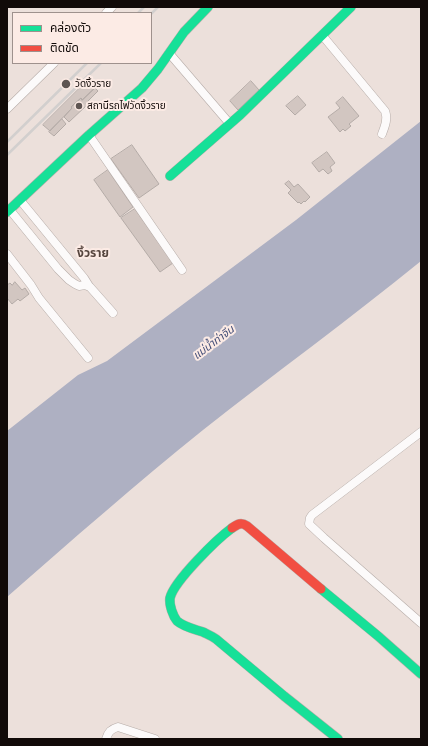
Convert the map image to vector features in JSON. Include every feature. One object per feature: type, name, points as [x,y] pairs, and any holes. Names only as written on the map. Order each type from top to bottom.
[{"type":"street","points":[[89,286],[79,286],[75,284],[58,270],[8,211],[89,135],[142,88],[158,69],[184,32],[208,7]]},
{"type":"street","points":[[170,176],[240,116],[351,7]]},
{"type":"street","points":[[322,35],[386,111],[386,123],[382,134]]},
{"type":"street","points":[[169,53],[230,124]]},
{"type":"street","points":[[7,109],[53,64]]},
{"type":"street","points":[[89,135],[182,270]]},
{"type":"street","points":[[20,200],[112,313]]},
{"type":"street","points":[[7,254],[32,285],[39,298],[88,358]]},
{"type":"street","points":[[421,432],[312,514],[309,524],[421,623]]},
{"type":"street","points":[[338,739],[216,639],[208,634],[181,625],[174,618],[170,598],[194,565],[228,531],[240,524],[243,524],[252,530],[421,674]]},
{"type":"street","points":[[106,739],[107,734],[112,728],[118,727],[155,739]]},
{"type":"water","name":"แม่น้ำท่าจีน","points":[[421,121],[421,261],[203,430],[80,533],[7,597],[7,431],[78,375],[107,361],[296,220]]},
{"type":"building","points":[[89,79],[96,86],[95,88],[82,100],[81,98],[71,107],[72,108],[50,131],[43,125]]},
{"type":"building","points":[[251,81],[259,90],[238,110],[230,101]]},
{"type":"building","name":"สถานีรถไฟวัดงิ้วราย","points":[[95,88],[98,91],[86,103],[87,105],[69,122],[64,117],[72,108],[71,107],[81,98],[82,100]]},
{"type":"building","points":[[298,96],[306,105],[295,115],[286,106]]},
{"type":"building","points":[[343,97],[359,116],[349,124],[351,126],[345,131],[343,129],[340,132],[328,117],[340,108],[336,103]]},
{"type":"building","points":[[62,119],[66,124],[54,136],[49,132]]},
{"type":"building","points":[[132,145],[159,184],[139,198],[111,159]]},
{"type":"building","points":[[327,152],[335,163],[330,167],[332,171],[328,174],[323,169],[319,172],[312,163]]},
{"type":"building","points":[[108,170],[133,207],[120,217],[94,180]]},
{"type":"building","points":[[289,181],[294,187],[298,184],[310,197],[305,202],[304,201],[301,204],[299,202],[298,203],[288,193],[291,190],[285,184]]},
{"type":"building","points":[[135,209],[173,263],[160,272],[121,218]]},
{"type":"building","points":[[15,282],[22,290],[25,288],[29,294],[20,301],[18,299],[12,304],[7,298],[7,285],[10,283],[12,285]]},
{"type":"railway","points":[[139,12],[144,7]]},
{"type":"railway","points":[[152,13],[158,7]]},
{"type":"railway","points":[[7,142],[86,64]]},
{"type":"railway","points":[[7,155],[100,64]]},
{"type":"traffic: fast","points":[[7,212],[89,135],[142,88],[158,69],[184,32],[208,7]]},
{"type":"traffic: fast","points":[[170,176],[240,115],[351,7]]},
{"type":"traffic: fast","points":[[232,528],[217,541],[179,581],[170,598],[174,616],[177,621],[183,625],[203,632],[216,639],[338,739]]},
{"type":"traffic: fast","points":[[321,589],[421,674]]},
{"type":"traffic: jam","points":[[232,528],[240,524],[247,526],[321,589]]},
{"type":"place","name":"วัดงิ้วราย","points":[[66,84]]},
{"type":"place","name":"สถานีรถไฟวัดงิ้วราย","points":[[79,106]]},
{"type":"district","name":"งิ้วราย","points":[[93,254]]}]
